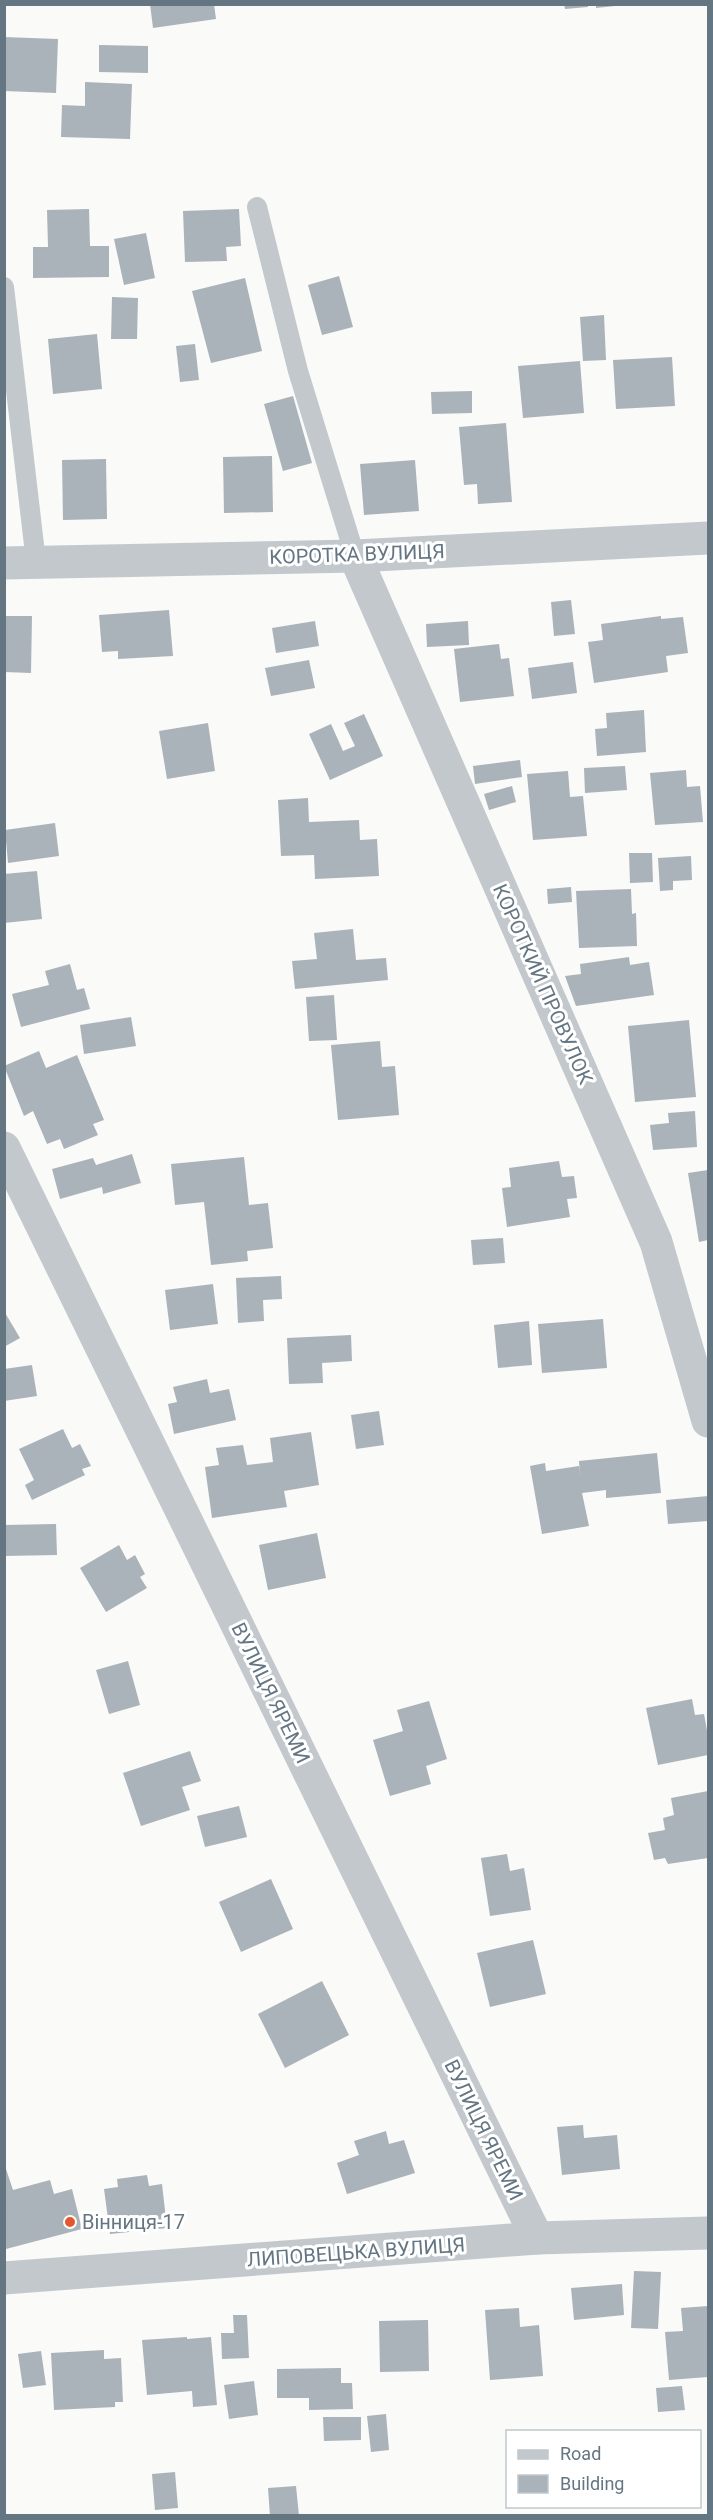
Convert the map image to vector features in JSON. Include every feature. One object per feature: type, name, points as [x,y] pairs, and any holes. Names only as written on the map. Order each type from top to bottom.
[{"type":"street","name":"КОРОТКА ВУЛИЦЯ","points":[[20,562],[355,556],[708,538]]},
{"type":"street","name":"КОРОТКИЙ ПРОВУЛОК","points":[[355,556],[656,1242],[708,1421]]},
{"type":"street","name":"ВУЛИЦЯ ЯРЕМИ","points":[[4,1148],[537,2238]]},
{"type":"street","name":"ЛИПОВЕЦЬКА ВУЛИЦЯ","points":[[4,2278],[537,2238],[708,2233]]},
{"type":"lane","points":[[257,207],[298,371],[355,556]]},
{"type":"lane","points":[[4,287],[20,562]]},
{"type":"building","points":[[150,4],[214,4],[216,19],[153,28]]},
{"type":"building","points":[[564,4],[588,4],[588,7],[565,9]]},
{"type":"building","points":[[596,4],[615,4],[615,6],[596,8]]},
{"type":"building","points":[[4,37],[58,39],[56,93],[4,91]]},
{"type":"building","points":[[99,45],[148,46],[148,73],[99,72]]},
{"type":"building","points":[[85,82],[132,84],[130,139],[61,137],[62,105],[85,106]]},
{"type":"building","points":[[89,209],[90,246],[109,246],[109,277],[33,278],[33,247],[48,247],[47,210]]},
{"type":"building","points":[[239,209],[241,246],[226,247],[227,261],[185,262],[183,211]]},
{"type":"building","points":[[146,233],[155,278],[124,285],[114,239]]},
{"type":"building","points":[[339,276],[353,327],[322,335],[308,285]]},
{"type":"building","points":[[245,278],[262,351],[211,363],[192,291]]},
{"type":"building","points":[[112,297],[138,298],[137,339],[111,339]]},
{"type":"building","points":[[604,315],[606,360],[583,361],[580,317]]},
{"type":"building","points":[[97,334],[102,389],[53,394],[48,339]]},
{"type":"building","points":[[195,344],[199,380],[180,382],[176,346]]},
{"type":"building","points":[[672,357],[675,406],[616,409],[613,360]]},
{"type":"building","points":[[580,361],[584,413],[523,418],[518,366]]},
{"type":"building","points":[[472,391],[472,413],[432,414],[431,392]]},
{"type":"building","points":[[293,396],[312,463],[283,471],[264,404]]},
{"type":"building","points":[[506,423],[512,502],[478,504],[477,484],[464,485],[459,427]]},
{"type":"building","points":[[272,456],[273,512],[224,513],[223,457]]},
{"type":"building","points":[[106,459],[107,519],[63,520],[62,460]]},
{"type":"building","points":[[415,460],[419,511],[364,515],[360,464]]},
{"type":"building","points":[[571,600],[575,634],[554,636],[551,602]]},
{"type":"building","points":[[169,610],[173,656],[118,659],[118,651],[102,652],[99,615]]},
{"type":"building","points":[[4,616],[32,616],[31,673],[4,672]]},
{"type":"building","points":[[661,616],[661,619],[683,617],[688,653],[666,656],[668,672],[594,683],[588,642],[603,640],[601,624]]},
{"type":"building","points":[[315,621],[319,646],[276,653],[272,628]]},
{"type":"building","points":[[468,621],[469,645],[427,647],[426,624]]},
{"type":"building","points":[[499,644],[501,659],[509,658],[514,696],[460,702],[454,649]]},
{"type":"building","points":[[309,660],[315,688],[271,696],[265,668]]},
{"type":"building","points":[[573,662],[577,693],[532,699],[528,668]]},
{"type":"building","points":[[644,710],[646,752],[597,756],[595,729],[607,728],[606,713]]},
{"type":"building","points":[[364,714],[383,756],[330,780],[309,734],[331,724],[343,751],[355,746],[344,723]]},
{"type":"building","points":[[208,723],[215,771],[167,779],[159,731]]},
{"type":"building","points":[[520,760],[522,777],[475,784],[473,766]]},
{"type":"building","points":[[625,766],[627,790],[585,793],[584,768]]},
{"type":"building","points":[[686,770],[687,787],[700,786],[703,822],[655,825],[650,773]]},
{"type":"building","points":[[568,771],[570,797],[583,796],[587,836],[533,840],[527,774]]},
{"type":"building","points":[[512,786],[516,802],[489,810],[484,794]]},
{"type":"building","points":[[308,798],[309,822],[359,820],[360,840],[377,839],[379,876],[315,879],[314,855],[281,856],[278,800]]},
{"type":"building","points":[[55,823],[59,856],[8,863],[5,830]]},
{"type":"building","points":[[629,853],[652,853],[653,882],[630,883]]},
{"type":"building","points":[[691,856],[692,880],[673,881],[673,890],[660,891],[658,858]]},
{"type":"building","points":[[37,871],[42,919],[4,923],[4,874]]},
{"type":"building","points":[[571,887],[572,902],[548,904],[547,889]]},
{"type":"building","points":[[631,889],[632,914],[636,913],[637,946],[579,948],[576,891]]},
{"type":"building","points":[[353,929],[356,960],[386,958],[388,980],[295,989],[292,961],[317,959],[314,933]]},
{"type":"building","points":[[629,957],[630,965],[649,962],[654,995],[576,1006],[565,976],[581,974],[580,964]]},
{"type":"building","points":[[70,964],[77,990],[84,988],[90,1009],[21,1027],[12,994],[49,985],[45,971]]},
{"type":"building","points":[[334,995],[337,1040],[309,1041],[306,997]]},
{"type":"building","points":[[131,1017],[136,1046],[84,1054],[80,1025]]},
{"type":"building","points":[[689,1020],[696,1097],[635,1102],[628,1026]]},
{"type":"building","points":[[380,1041],[382,1067],[395,1066],[399,1115],[338,1120],[331,1045]]},
{"type":"building","points":[[39,1051],[46,1068],[77,1055],[104,1120],[93,1124],[98,1135],[64,1149],[60,1139],[47,1144],[33,1111],[24,1116],[4,1066]]},
{"type":"building","points":[[695,1111],[697,1147],[653,1150],[650,1125],[669,1123],[668,1113]]},
{"type":"building","points":[[132,1154],[141,1183],[103,1194],[102,1187],[60,1199],[52,1169],[93,1158],[96,1165]]},
{"type":"building","points":[[244,1157],[249,1205],[268,1203],[273,1248],[247,1251],[248,1261],[211,1265],[204,1202],[175,1205],[171,1164]]},
{"type":"building","points":[[559,1161],[562,1177],[574,1176],[577,1198],[567,1199],[570,1217],[507,1227],[502,1188],[511,1187],[509,1168]]},
{"type":"building","points":[[708,1170],[708,1240],[699,1242],[688,1173]]},
{"type":"building","points":[[503,1238],[505,1263],[473,1265],[471,1240]]},
{"type":"building","points":[[281,1276],[282,1299],[263,1300],[264,1321],[238,1323],[236,1278]]},
{"type":"building","points":[[213,1284],[218,1324],[170,1330],[165,1290]]},
{"type":"building","points":[[4,1311],[20,1338],[4,1347]]},
{"type":"building","points":[[603,1319],[607,1368],[542,1373],[538,1324]]},
{"type":"building","points":[[529,1321],[532,1365],[498,1368],[494,1325]]},
{"type":"building","points":[[351,1335],[352,1361],[322,1363],[323,1383],[289,1384],[287,1338]]},
{"type":"building","points":[[32,1365],[37,1396],[4,1401],[4,1369]]},
{"type":"building","points":[[207,1379],[210,1393],[229,1389],[236,1420],[174,1434],[168,1404],[177,1402],[173,1387]]},
{"type":"building","points":[[379,1411],[384,1445],[356,1449],[351,1415]]},
{"type":"building","points":[[63,1429],[72,1448],[80,1444],[91,1466],[82,1469],[85,1475],[32,1500],[25,1485],[34,1480],[19,1449]]},
{"type":"building","points":[[311,1432],[319,1485],[284,1491],[287,1507],[212,1518],[205,1467],[219,1465],[216,1448],[243,1445],[247,1465],[273,1462],[270,1438]]},
{"type":"building","points":[[657,1453],[661,1493],[606,1498],[606,1490],[582,1493],[589,1526],[542,1534],[530,1466],[545,1463],[546,1471],[579,1466],[580,1477],[579,1461]]},
{"type":"building","points":[[708,1496],[708,1521],[668,1524],[666,1500]]},
{"type":"building","points":[[56,1524],[57,1555],[4,1556],[4,1525]]},
{"type":"building","points":[[317,1533],[326,1578],[268,1590],[259,1545]]},
{"type":"building","points":[[119,1545],[127,1560],[135,1555],[145,1574],[140,1577],[147,1588],[106,1612],[80,1568]]},
{"type":"building","points":[[128,1661],[140,1705],[109,1714],[96,1670]]},
{"type":"building","points":[[692,1699],[695,1715],[704,1714],[708,1736],[708,1755],[658,1765],[646,1708]]},
{"type":"building","points":[[429,1701],[447,1759],[426,1766],[431,1784],[390,1796],[373,1740],[403,1731],[397,1710]]},
{"type":"building","points":[[190,1751],[201,1781],[182,1787],[190,1810],[141,1826],[123,1773]]},
{"type":"building","points":[[708,1791],[708,1858],[668,1864],[665,1858],[654,1860],[648,1833],[665,1830],[663,1818],[674,1815],[671,1798]]},
{"type":"building","points":[[239,1806],[247,1837],[205,1847],[197,1816]]},
{"type":"building","points":[[507,1854],[510,1871],[524,1868],[531,1910],[490,1916],[481,1858]]},
{"type":"building","points":[[271,1879],[293,1929],[241,1952],[219,1902]]},
{"type":"building","points":[[533,1940],[546,1994],[490,2007],[477,1953]]},
{"type":"building","points":[[322,1981],[349,2035],[285,2068],[258,2014]]},
{"type":"building","points":[[583,2125],[584,2138],[617,2135],[620,2169],[562,2175],[557,2127]]},
{"type":"building","points":[[386,2131],[389,2144],[404,2140],[415,2173],[347,2194],[337,2163],[359,2155],[354,2141]]},
{"type":"building","points":[[4,2163],[13,2190],[50,2180],[54,2194],[72,2189],[82,2229],[6,2249]]},
{"type":"building","points":[[147,2175],[149,2186],[162,2184],[167,2228],[110,2234],[104,2189],[118,2187],[117,2179]]},
{"type":"building","points":[[634,2271],[661,2272],[658,2329],[631,2328]]},
{"type":"building","points":[[622,2284],[624,2315],[574,2320],[571,2288]]},
{"type":"building","points":[[708,2306],[708,2377],[669,2380],[665,2332],[683,2331],[681,2308]]},
{"type":"building","points":[[519,2308],[520,2327],[539,2325],[543,2376],[490,2380],[485,2310]]},
{"type":"building","points":[[233,2315],[247,2315],[249,2358],[222,2359],[221,2333],[234,2333]]},
{"type":"building","points":[[428,2320],[429,2371],[380,2372],[379,2321]]},
{"type":"building","points":[[187,2337],[187,2339],[211,2337],[217,2405],[193,2407],[192,2391],[147,2395],[142,2340]]},
{"type":"building","points":[[104,2350],[104,2359],[121,2358],[123,2402],[115,2402],[115,2407],[54,2410],[51,2353]]},
{"type":"building","points":[[41,2351],[46,2385],[23,2388],[18,2354]]},
{"type":"building","points":[[341,2368],[341,2383],[352,2383],[353,2409],[309,2410],[309,2398],[277,2398],[277,2369]]},
{"type":"building","points":[[254,2381],[258,2415],[229,2419],[224,2385]]},
{"type":"building","points":[[682,2386],[685,2410],[658,2412],[656,2388]]},
{"type":"building","points":[[386,2414],[389,2450],[371,2452],[367,2416]]},
{"type":"building","points":[[323,2417],[361,2417],[361,2440],[324,2441]]},
{"type":"building","points":[[175,2472],[178,2508],[155,2510],[152,2474]]},
{"type":"building","points":[[296,2486],[299,2516],[270,2516],[268,2488]]},
{"type":"place","name":"Вінниця-17","points":[[70,2222]]}]
